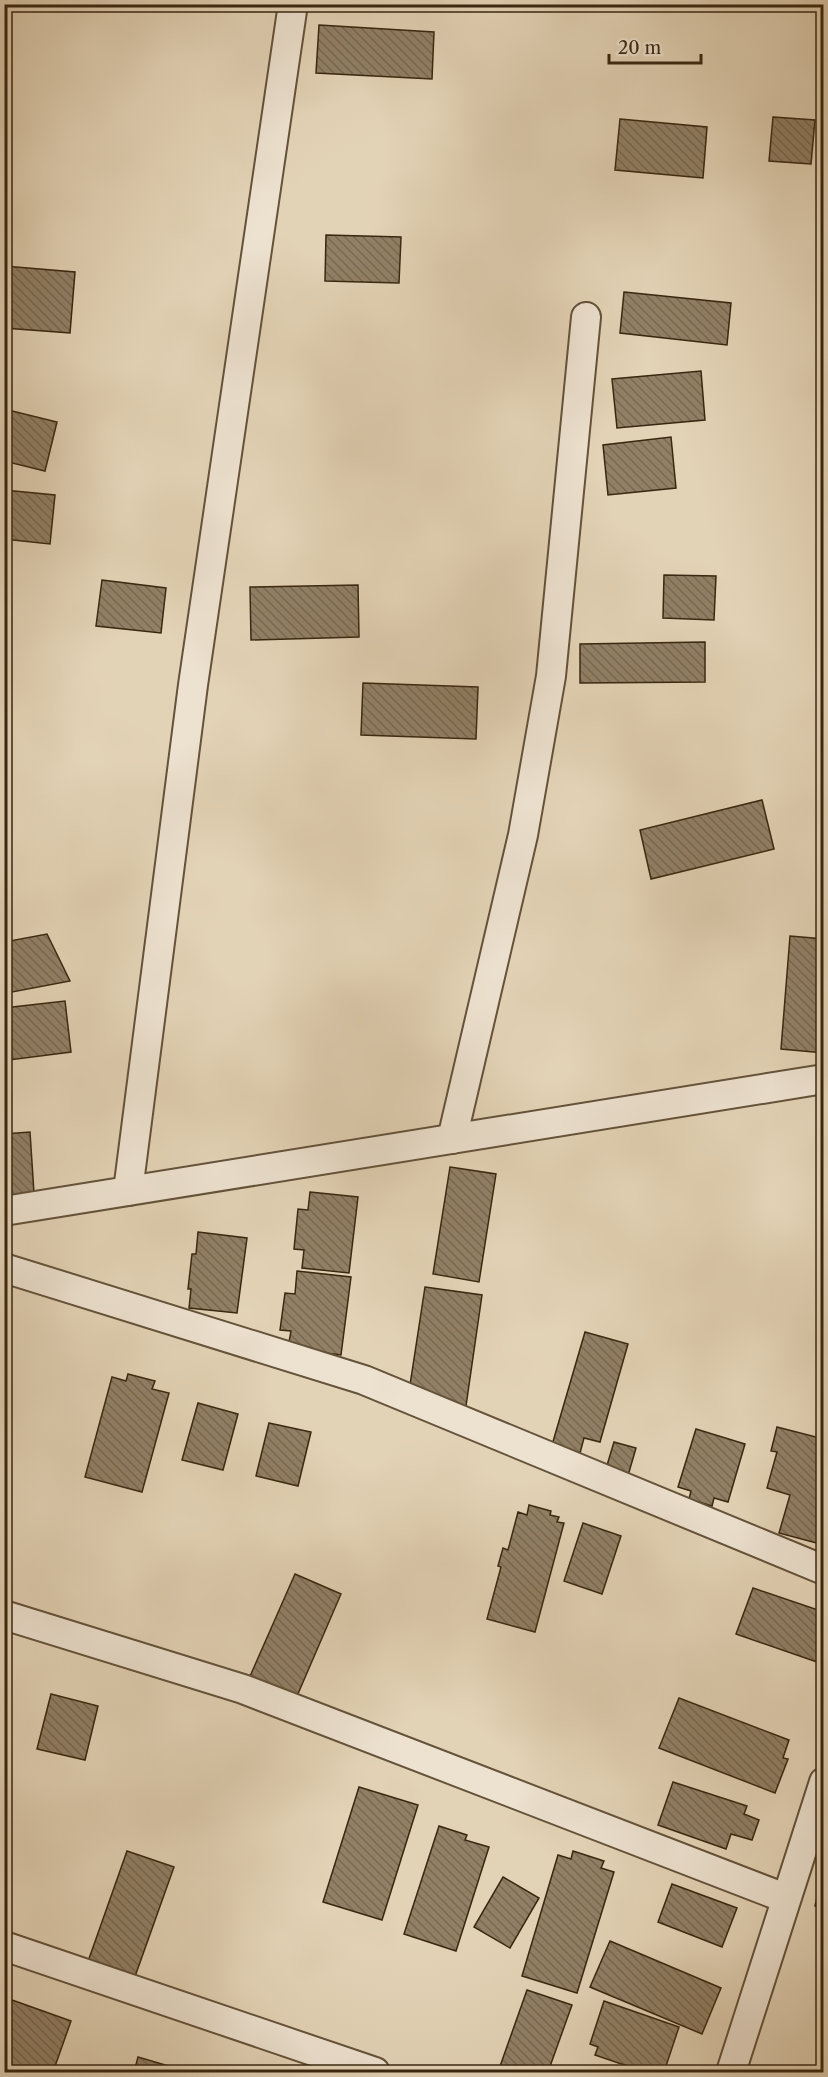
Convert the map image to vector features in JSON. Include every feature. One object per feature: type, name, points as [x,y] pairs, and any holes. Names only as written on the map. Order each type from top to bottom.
[{"type":"street","points":[[128,1191],[194,685],[293,4]]},
{"type":"street","points":[[452,1139],[523,835],[551,676],[586,317]]},
{"type":"street","points":[[4,1211],[824,1079]]},
{"type":"street","points":[[4,1268],[364,1380],[824,1570]]},
{"type":"street","points":[[4,1615],[243,1689],[785,1898]]},
{"type":"street","points":[[731,2073],[785,1898],[824,1782]]},
{"type":"street","points":[[4,1946],[375,2073]]},
{"type":"building","points":[[319,25],[434,32],[432,79],[316,73]]},
{"type":"building","points":[[773,117],[815,120],[811,164],[769,161]]},
{"type":"building","points":[[620,119],[707,127],[703,178],[615,170]]},
{"type":"building","points":[[326,235],[401,237],[399,283],[325,281]]},
{"type":"building","points":[[4,266],[75,272],[70,333],[4,328]]},
{"type":"building","points":[[624,292],[731,303],[727,345],[620,333]]},
{"type":"building","points":[[701,371],[705,420],[617,428],[612,379]]},
{"type":"building","points":[[4,409],[57,422],[45,471],[4,461]]},
{"type":"building","points":[[671,437],[676,488],[608,495],[603,445]]},
{"type":"building","points":[[4,490],[55,495],[50,544],[4,539]]},
{"type":"building","points":[[664,575],[716,576],[714,620],[663,618]]},
{"type":"building","points":[[102,580],[166,588],[161,633],[96,626]]},
{"type":"building","points":[[358,585],[359,637],[251,640],[250,587]]},
{"type":"building","points":[[705,642],[705,682],[580,683],[580,644]]},
{"type":"building","points":[[363,683],[478,687],[476,739],[361,735]]},
{"type":"building","points":[[762,800],[774,849],[651,879],[640,830]]},
{"type":"building","points":[[47,934],[70,981],[7,993],[4,982],[4,942]]},
{"type":"building","points":[[790,936],[824,939],[824,1053],[781,1049]]},
{"type":"building","points":[[65,1001],[71,1052],[9,1060],[4,1008]]},
{"type":"building","points":[[30,1132],[34,1193],[12,1195],[13,1203],[4,1204],[4,1134]]},
{"type":"building","points":[[450,1167],[496,1174],[479,1282],[433,1274]]},
{"type":"building","points":[[310,1192],[358,1197],[349,1273],[302,1268],[304,1250],[294,1249],[298,1209],[308,1210]]},
{"type":"building","points":[[198,1232],[247,1238],[237,1313],[189,1308],[191,1289],[188,1289],[192,1254],[196,1254]]},
{"type":"building","points":[[297,1271],[351,1277],[341,1355],[288,1348],[291,1331],[280,1330],[285,1293],[295,1294]]},
{"type":"building","points":[[425,1287],[482,1295],[466,1406],[408,1398]]},
{"type":"building","points":[[585,1332],[628,1344],[600,1442],[584,1438],[580,1453],[552,1445]]},
{"type":"building","points":[[128,1374],[155,1381],[152,1389],[169,1393],[142,1492],[85,1477],[112,1377],[126,1381]]},
{"type":"building","points":[[198,1403],[238,1414],[223,1470],[182,1460]]},
{"type":"building","points":[[269,1423],[311,1432],[298,1486],[256,1476]]},
{"type":"building","points":[[777,1427],[824,1439],[824,1545],[779,1533],[790,1495],[767,1488],[777,1452],[771,1451]]},
{"type":"building","points":[[696,1429],[745,1444],[728,1502],[714,1498],[712,1506],[689,1499],[691,1491],[678,1487]]},
{"type":"building","points":[[614,1442],[636,1448],[627,1479],[605,1472]]},
{"type":"building","points":[[529,1505],[551,1511],[550,1515],[559,1517],[557,1522],[564,1523],[535,1632],[487,1619],[501,1567],[498,1566],[503,1548],[508,1550],[518,1512],[527,1515]]},
{"type":"building","points":[[583,1523],[621,1536],[602,1594],[564,1581]]},
{"type":"building","points":[[295,1574],[341,1594],[294,1703],[247,1683]]},
{"type":"building","points":[[753,1588],[824,1612],[824,1641],[817,1662],[736,1634]]},
{"type":"building","points":[[51,1694],[98,1706],[85,1760],[37,1749]]},
{"type":"building","points":[[679,1698],[789,1740],[783,1758],[788,1759],[775,1793],[659,1748]]},
{"type":"building","points":[[673,1782],[747,1806],[744,1814],[759,1820],[752,1840],[731,1834],[726,1849],[658,1825]]},
{"type":"building","points":[[359,1787],[418,1805],[382,1920],[323,1902]]},
{"type":"building","points":[[439,1826],[467,1835],[465,1840],[489,1847],[456,1951],[404,1934]]},
{"type":"building","points":[[127,1851],[174,1867],[133,1982],[85,1970]]},
{"type":"building","points":[[573,1851],[604,1861],[601,1868],[614,1872],[577,1993],[522,1976],[558,1855],[571,1859]]},
{"type":"building","points":[[824,1867],[824,1908],[815,1906]]},
{"type":"building","points":[[503,1877],[539,1898],[510,1948],[474,1927]]},
{"type":"building","points":[[672,1884],[737,1908],[722,1947],[658,1922]]},
{"type":"building","points":[[610,1941],[721,1988],[702,2034],[590,1987]]},
{"type":"building","points":[[527,1990],[572,2005],[548,2072],[498,2072]]},
{"type":"building","points":[[12,2000],[71,2021],[53,2072],[4,2072],[4,2023]]},
{"type":"building","points":[[604,2001],[679,2027],[664,2072],[645,2072],[595,2055],[598,2047],[590,2044]]},
{"type":"building","points":[[138,2057],[189,2072],[134,2072]]}]
